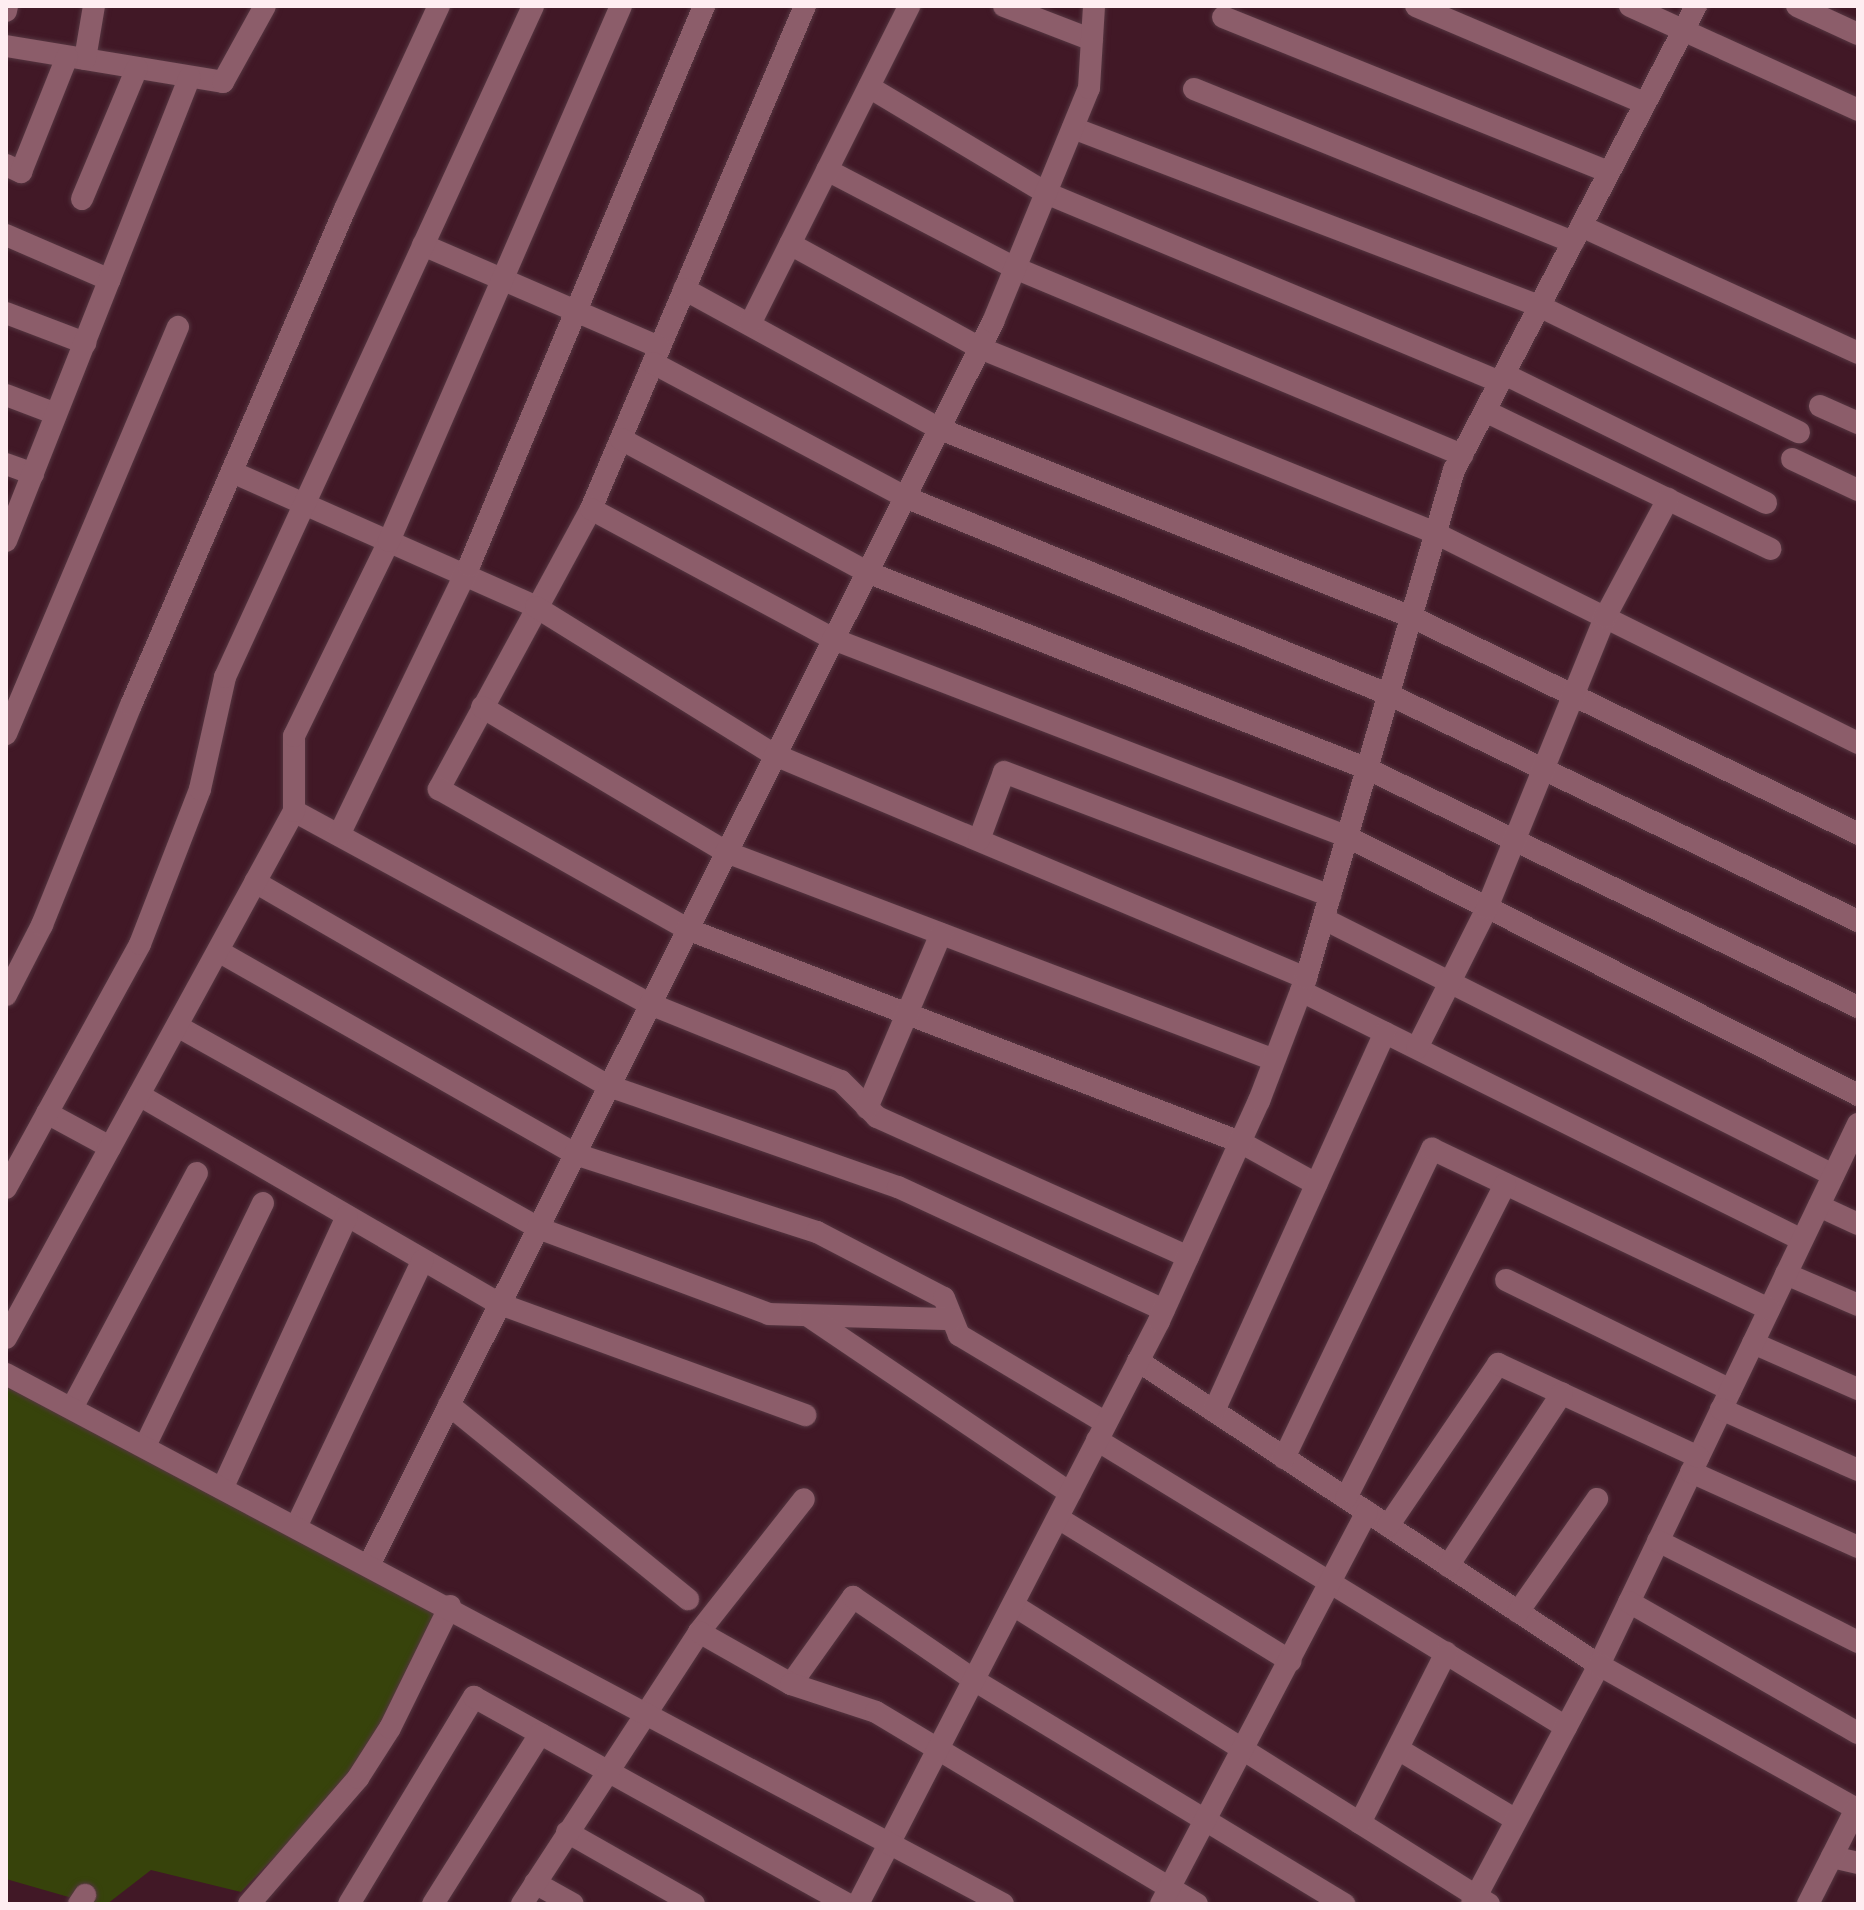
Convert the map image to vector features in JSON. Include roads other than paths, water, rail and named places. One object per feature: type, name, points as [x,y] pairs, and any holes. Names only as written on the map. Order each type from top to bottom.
[{"type":"street","points":[[6,165],[21,172],[76,58],[94,6]]},
{"type":"street","points":[[6,46],[223,82],[265,6]]},
{"type":"street","points":[[6,995],[42,925],[232,472],[439,6]]},
{"type":"street","points":[[6,1188],[140,944],[168,879],[200,789],[225,677],[533,6]]},
{"type":"street","points":[[6,1338],[294,811],[294,736],[389,541],[621,6]]},
{"type":"street","points":[[339,835],[464,575],[704,6]]},
{"type":"street","points":[[805,6],[591,509],[439,789],[687,929],[1240,1142],[1316,1184]]},
{"type":"street","points":[[750,324],[909,6]]},
{"type":"street","points":[[1004,6],[1092,40]]},
{"type":"street","points":[[370,1563],[980,348],[1089,88],[1094,6]]},
{"type":"street","points":[[1416,6],[1645,103]]},
{"type":"street","points":[[1630,6],[1858,110]]},
{"type":"street","points":[[858,1904],[1164,1310],[1240,1142],[1303,984],[1462,455],[1696,6]]},
{"type":"street","points":[[1797,6],[1858,34]]},
{"type":"street","points":[[1223,17],[1609,172]]},
{"type":"street","points":[[82,199],[137,68]]},
{"type":"street","points":[[6,541],[190,77]]},
{"type":"street","points":[[869,87],[1046,193],[1502,378],[1766,503]]},
{"type":"street","points":[[1194,89],[1577,234],[1858,353]]},
{"type":"street","points":[[1073,128],[1539,306],[1799,432]]},
{"type":"street","points":[[827,170],[1015,268],[1462,455]]},
{"type":"street","points":[[6,235],[110,280]]},
{"type":"street","points":[[790,244],[980,348],[1437,534],[1858,743]]},
{"type":"street","points":[[423,245],[576,311],[905,497],[1390,695],[1858,921]]},
{"type":"street","points":[[684,289],[940,429],[1414,618],[1858,834]]},
{"type":"street","points":[[6,313],[85,343]]},
{"type":"street","points":[[6,734],[178,327]]},
{"type":"street","points":[[6,395],[56,414]]},
{"type":"street","points":[[1820,406],[1858,423]]},
{"type":"street","points":[[1485,411],[1770,549]]},
{"type":"street","points":[[621,439],[867,572],[1368,769],[1858,1007]]},
{"type":"street","points":[[1792,459],[1858,490]]},
{"type":"street","points":[[6,464],[33,474]]},
{"type":"street","points":[[232,472],[536,607],[775,755],[979,840],[1303,984],[1385,1033],[1802,1240]]},
{"type":"street","points":[[1417,1048],[1487,908],[1605,617],[1668,499]]},
{"type":"street","points":[[591,509],[833,639],[1348,837],[1858,1095]]},
{"type":"street","points":[[482,707],[726,852],[1274,1060]]},
{"type":"street","points":[[979,840],[1004,772],[1330,896]]},
{"type":"street","points":[[294,811],[650,1004],[841,1081],[877,1117],[1188,1257]]},
{"type":"street","points":[[255,882],[609,1086],[898,1187],[1164,1310]]},
{"type":"street","points":[[1324,919],[1833,1175]]},
{"type":"street","points":[[867,1108],[941,934]]},
{"type":"street","points":[[218,951],[575,1154],[817,1232],[944,1298],[959,1335],[1330,1583],[1566,1727]]},
{"type":"street","points":[[177,1026],[538,1228],[769,1314],[952,1319]]},
{"type":"street","points":[[1214,1411],[1385,1033]]},
{"type":"street","points":[[139,1095],[500,1304],[805,1415]]},
{"type":"street","points":[[47,1113],[110,1147]]},
{"type":"street","points":[[1013,1605],[1479,1901],[1516,1820],[1599,1665],[1833,1175],[1856,1136]]},
{"type":"street","points":[[1284,1458],[1432,1149],[1769,1309]]},
{"type":"street","points":[[72,1408],[197,1173]]},
{"type":"street","points":[[1346,1498],[1505,1184]]},
{"type":"street","points":[[145,1446],[263,1203]]},
{"type":"street","points":[[1819,1206],[1858,1224]]},
{"type":"street","points":[[223,1487],[347,1216]]},
{"type":"street","points":[[297,1525],[423,1260]]},
{"type":"street","points":[[1786,1274],[1858,1305]]},
{"type":"street","points":[[1506,1280],[1858,1470]]},
{"type":"street","points":[[809,1316],[1070,1493]]},
{"type":"street","points":[[1753,1343],[1858,1389]]},
{"type":"street","points":[[1138,1361],[1599,1665],[1857,1808],[1808,1904]]},
{"type":"street","points":[[1388,1526],[1498,1364],[1562,1393],[1858,1547]]},
{"type":"street","points":[[6,1374],[370,1563],[1003,1904]]},
{"type":"street","points":[[1448,1566],[1562,1393]]},
{"type":"street","points":[[449,1405],[688,1599]]},
{"type":"street","points":[[522,1904],[644,1710],[699,1632],[804,1499]]},
{"type":"street","points":[[1518,1612],[1597,1499]]},
{"type":"street","points":[[1166,1896],[1367,1512]]},
{"type":"street","points":[[1058,1518],[1290,1661]]},
{"type":"street","points":[[1658,1541],[1858,1642]]},
{"type":"street","points":[[791,1684],[853,1597],[974,1680],[1344,1904]]},
{"type":"street","points":[[1629,1602],[1858,1733]]},
{"type":"street","points":[[249,1904],[358,1778],[390,1728],[450,1606]]},
{"type":"street","points":[[699,1632],[791,1684],[876,1712],[1166,1896],[1197,1904]]},
{"type":"street","points":[[1360,1823],[1446,1653]]},
{"type":"street","points":[[349,1904],[474,1697],[847,1904]]},
{"type":"street","points":[[433,1904],[540,1734]]},
{"type":"street","points":[[1398,1749],[1516,1820]]},
{"type":"street","points":[[567,1832],[694,1904]]},
{"type":"street","points":[[1832,1857],[1858,1863]]},
{"type":"street","points":[[535,1883],[573,1904]]}]
